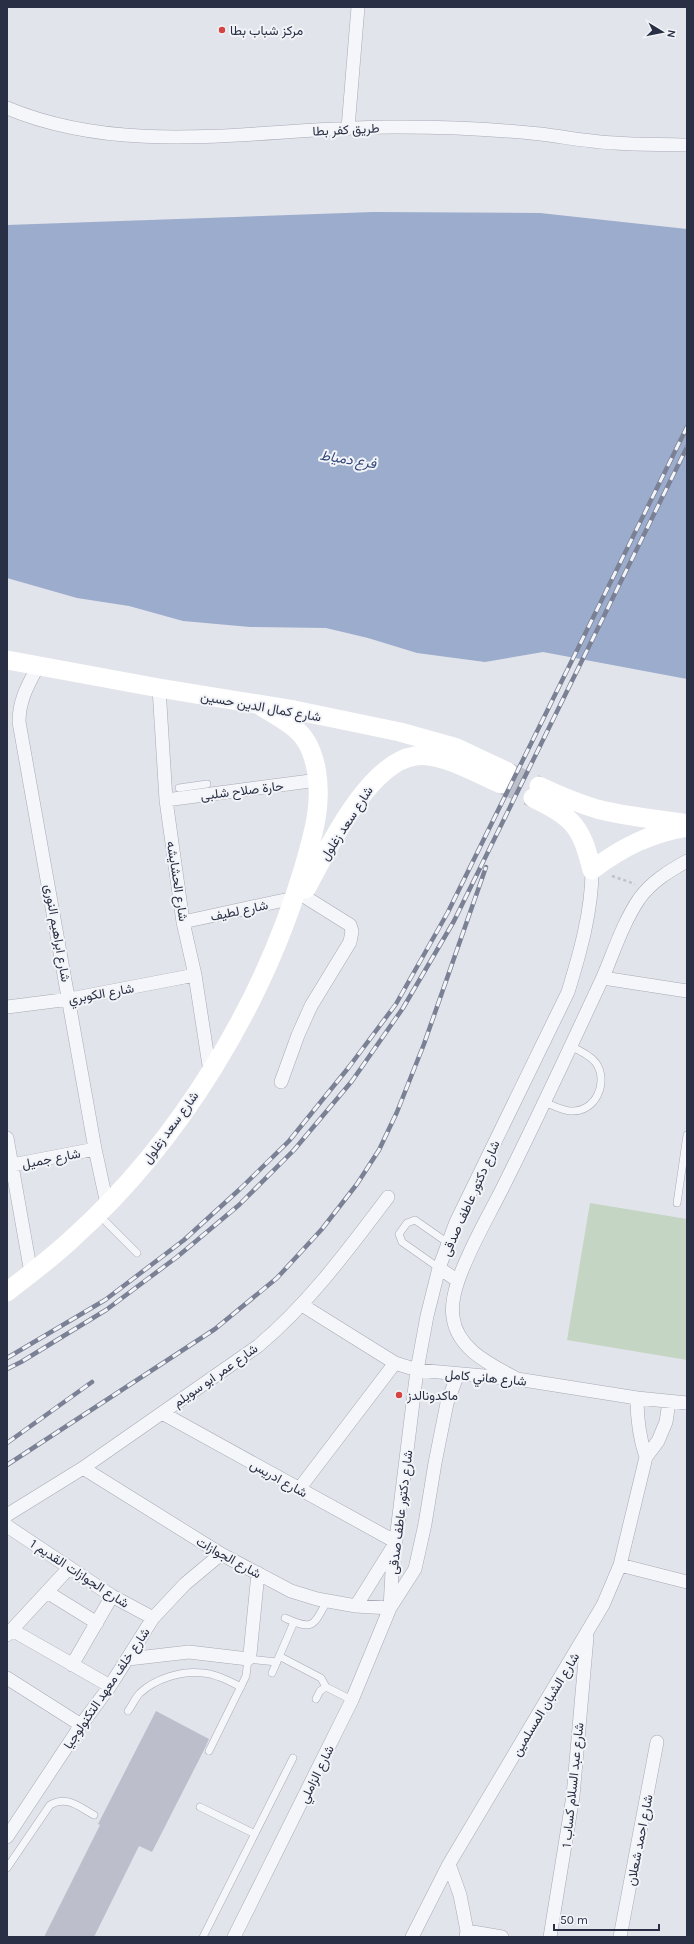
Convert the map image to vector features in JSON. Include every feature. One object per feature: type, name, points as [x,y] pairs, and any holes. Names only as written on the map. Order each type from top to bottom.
[{"type":"main road","name":"شارع كمال الدين حسين","points":[[7,660],[339,719],[431,740],[457,748],[505,778]]},
{"type":"main road","name":"شارع سعد زغلول","points":[[261,706],[293,727],[306,740],[313,756],[318,780],[318,816],[298,897]]},
{"type":"main road","name":"شارع سعد زغلول","points":[[7,1292],[74,1237],[128,1183],[176,1124],[210,1072],[255,995],[298,897],[358,800],[373,781],[389,767],[402,760],[416,756],[447,760],[505,778]]},
{"type":"main road","name":"شارع دكتور عاطف صدقى","points":[[592,870],[585,842],[576,827],[536,792],[623,815],[687,825]]},
{"type":"main road","points":[[592,870],[615,852],[641,839],[687,825]]},
{"type":"street","points":[[348,128],[358,7]]},
{"type":"street","name":"طريق كفر بطا","points":[[7,108],[45,120],[80,128],[141,136],[193,137],[348,128],[403,127],[485,129],[616,143],[687,145]]},
{"type":"street","name":"شارع ابراهيم النورى","points":[[38,666],[22,696],[19,709],[19,722],[70,999],[95,1149],[102,1209]]},
{"type":"street","name":"شارع الحشايشه","points":[[159,688],[166,800],[184,922],[195,975],[210,1072]]},
{"type":"street","name":"حارة صلاح شلبى","points":[[166,800],[191,791],[318,780]]},
{"type":"street","name":"شارع دكتور عاطف صدقى","points":[[517,1379],[470,1350],[459,1336],[453,1317],[453,1301],[458,1281],[474,1242],[506,1182],[603,978],[629,915],[648,888],[670,870],[687,862]]},
{"type":"street","name":"شارع دكتور عاطف صدقى","points":[[390,1608],[392,1572],[417,1370],[427,1316],[439,1268],[456,1222],[568,992],[578,959],[585,926],[592,887],[592,870]]},
{"type":"street","points":[[282,1082],[298,1034],[311,1006],[350,942],[352,936],[350,925],[298,897]]},
{"type":"street","name":"شارع لطيف","points":[[184,922],[298,897]]},
{"type":"street","name":"شارع الكوبري","points":[[7,1007],[70,999],[195,975]]},
{"type":"street","points":[[603,978],[687,991]]},
{"type":"street","points":[[7,1138],[9,1166],[31,1273]]},
{"type":"street","name":"شارع جميل","points":[[9,1166],[95,1149]]},
{"type":"street","name":"شارع عمر ابو سويلم","points":[[7,1515],[83,1468],[258,1346],[302,1305],[322,1283],[388,1196]]},
{"type":"street","points":[[439,1268],[458,1281]]},
{"type":"street","name":"شارع هاني كامل","points":[[302,1305],[395,1363],[417,1370],[517,1379],[637,1398],[687,1403]]},
{"type":"street","points":[[300,1489],[395,1363]]},
{"type":"street","name":"شارع دكتور عاطف صدقى","points":[[390,1608],[415,1569],[425,1524],[447,1403],[458,1374]]},
{"type":"street","name":"شارع الشبان المسلمين","points":[[637,1398],[639,1432],[646,1457]]},
{"type":"street","name":"شارع الشبان المسلمين","points":[[412,1937],[449,1864],[603,1605],[620,1564],[646,1457],[658,1441],[666,1422],[669,1402]]},
{"type":"street","name":"شارع ادريس","points":[[162,1413],[396,1542]]},
{"type":"street","name":"شارع الجوازات","points":[[83,1468],[221,1554],[291,1591],[327,1601],[356,1606],[390,1608]]},
{"type":"street","name":"شارع الجوازات القديم 1","points":[[7,1526],[112,1596],[154,1618]]},
{"type":"street","points":[[356,1606],[396,1542]]},
{"type":"street","name":"شارع خلف معهد التكنولوجيا","points":[[7,1837],[81,1725],[110,1686],[154,1618],[185,1584],[221,1554]]},
{"type":"street","points":[[620,1564],[687,1582]]},
{"type":"street","points":[[69,1568],[9,1632],[72,1664],[110,1686]]},
{"type":"street","points":[[128,1659],[189,1652],[248,1659],[250,1654],[258,1573]]},
{"type":"street","points":[[47,1592],[97,1623]]},
{"type":"street","points":[[72,1664],[112,1596]]},
{"type":"street","name":"شارع الزاملي","points":[[234,1937],[352,1700],[390,1608]]},
{"type":"street","name":"شارع عبد السلام كساب 1","points":[[550,1937],[572,1796],[587,1633]]},
{"type":"street","points":[[7,1678],[81,1725]]},
{"type":"street","name":"شارع احمد شعلان","points":[[620,1937],[657,1742]]},
{"type":"street","points":[[449,1864],[460,1895],[467,1934],[502,1937]]},
{"type":"lane","points":[[179,788],[191,791],[207,784]]},
{"type":"lane","points":[[544,1102],[571,1111],[583,1109],[592,1104],[599,1094],[602,1077],[595,1061],[586,1054],[570,1046]]},
{"type":"lane","points":[[677,1203],[687,1135]]},
{"type":"lane","points":[[102,1209],[137,1253]]},
{"type":"lane","points":[[439,1268],[402,1242],[398,1234],[406,1222],[414,1220],[448,1243]]},
{"type":"lane","points":[[285,1618],[307,1626],[313,1624],[327,1601]]},
{"type":"lane","points":[[272,1673],[294,1622]]},
{"type":"lane","points":[[209,1752],[246,1676],[248,1659],[278,1659],[321,1678],[326,1688],[352,1700]]},
{"type":"lane","points":[[128,1711],[140,1694],[156,1681],[190,1672],[217,1676],[241,1687]]},
{"type":"lane","points":[[316,1699],[320,1690],[326,1688]]},
{"type":"lane","points":[[203,1937],[293,1758]]},
{"type":"lane","points":[[7,1868],[50,1805],[57,1801],[65,1800],[94,1815]]},
{"type":"lane","points":[[200,1807],[254,1834]]},
{"type":"path","points":[[592,870],[648,888]]},
{"type":"green space","points":[[590,1203],[687,1219],[687,1360],[567,1340]]},
{"type":"water","name":"فرع دمياط","points":[[373,212],[540,213],[687,229],[687,679],[543,652],[485,662],[417,653],[368,638],[326,628],[250,627],[183,621],[129,606],[77,598],[7,578],[7,225]]},
{"type":"building","points":[[156,1711],[209,1739],[204,1750],[152,1852],[139,1846],[94,1937],[44,1937],[100,1825],[98,1824]]},
{"type":"tunnel","points":[[508,772],[539,786]]},
{"type":"tunnel","points":[[501,784],[533,798]]},
{"type":"railway","points":[[7,1358],[105,1300],[184,1240],[240,1189],[289,1141],[349,1067],[396,1004],[448,912],[687,427]]},
{"type":"railway","points":[[7,1369],[106,1310],[177,1257],[239,1205],[294,1150],[352,1081],[403,1008],[454,921],[687,447]]},
{"type":"railway","points":[[7,1465],[215,1329],[277,1278],[322,1229],[357,1184],[379,1150],[397,1112],[424,1044],[486,867]]},
{"type":"railway","points":[[7,1443],[92,1382]]},
{"type":"place","name":"مركز شباب بطا","points":[[222,30]]},
{"type":"place","name":"ماكدونالدز","points":[[399,1395]]}]
